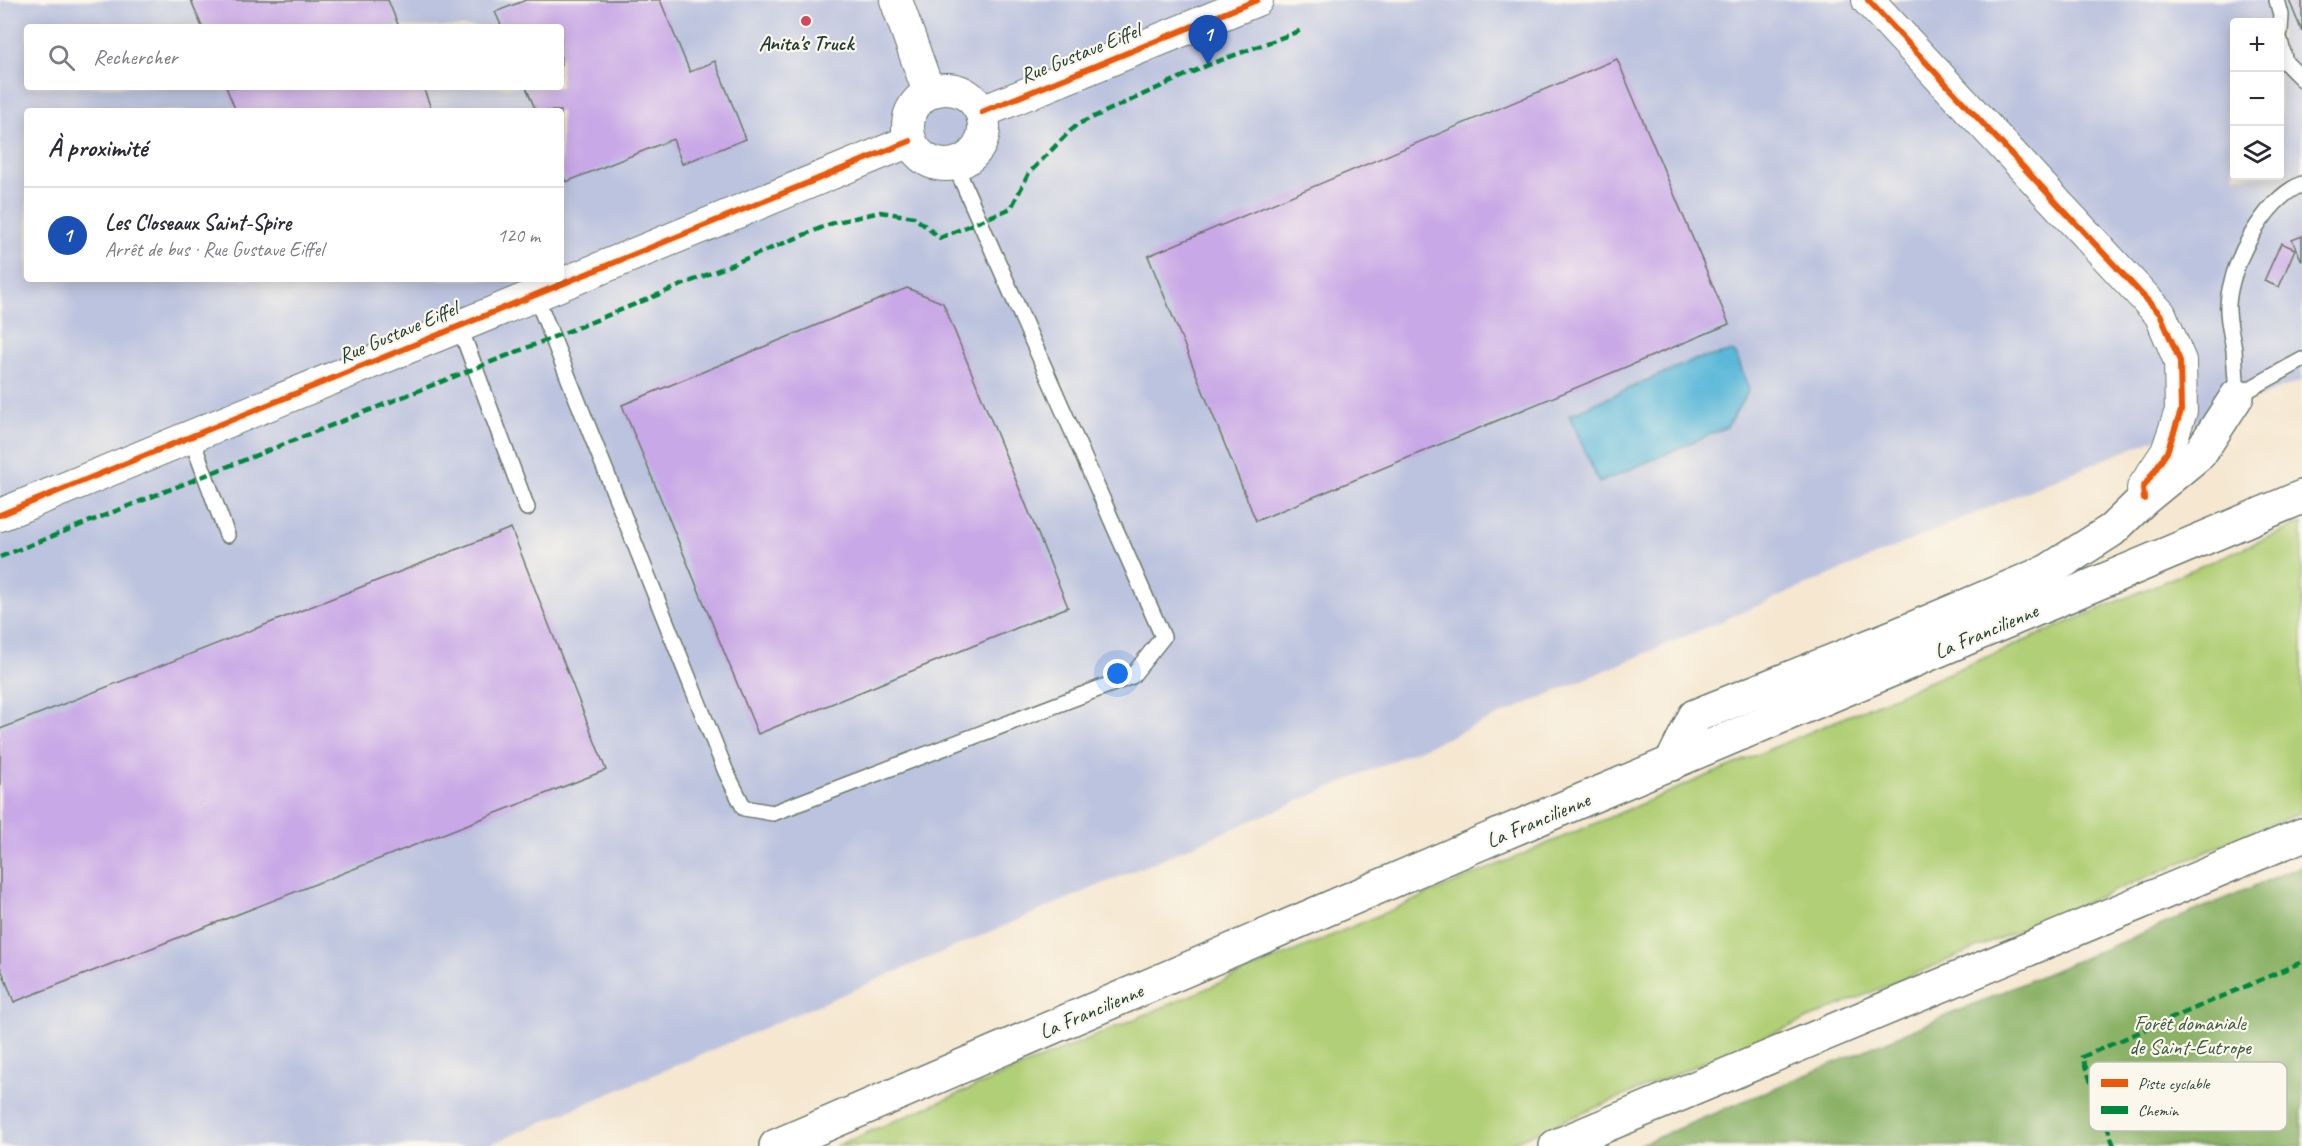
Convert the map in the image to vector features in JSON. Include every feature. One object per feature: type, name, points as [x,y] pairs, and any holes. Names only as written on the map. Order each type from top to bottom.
[{"type":"highway","points":[[1671,764],[1695,716],[2048,571],[2112,530],[2144,499],[2200,453],[2236,396]]},
{"type":"highway","name":"La Francilienne","points":[[776,1146],[2302,497]]},
{"type":"highway","points":[[1556,1146],[2302,835]]},
{"type":"street","points":[[896,0],[929,93]]},
{"type":"street","name":"Rue Gustave Eiffel","points":[[982,112],[1257,0]]},
{"type":"street","points":[[1868,0],[2160,314],[2181,362],[2181,411],[2167,452],[2143,488],[2144,499]]},
{"type":"street","points":[[941,89],[953,89],[965,93],[982,112],[985,123],[984,134],[980,144],[965,161],[955,165],[933,163],[915,150],[910,141],[909,119],[913,108],[929,93],[941,89]]},
{"type":"street","name":"Rue Gustave Eiffel","points":[[0,515],[910,141]]},
{"type":"lane","points":[[2277,0],[2281,18]]},
{"type":"lane","points":[[2284,58],[2285,62],[2302,79]]},
{"type":"lane","points":[[535,294],[726,772],[744,808],[773,813],[1132,676],[1163,637],[955,165]]},
{"type":"lane","points":[[2302,184],[2289,190],[2266,212],[2239,258],[2228,305],[2234,351],[2236,396],[2302,360]]},
{"type":"lane","points":[[459,325],[527,508]]},
{"type":"lane","points":[[191,436],[227,535]]},
{"type":"shaded area","points":[[0,0],[2302,0],[2302,380],[2056,479],[486,1146],[0,1146]]},
{"type":"green space","points":[[2302,523],[2302,812],[1504,1146],[836,1146]]},
{"type":"green space","name":"Forêt domaniale de Saint-Eutrope","points":[[2302,866],[2302,1146],[1637,1146]]},
{"type":"water","points":[[1731,352],[1736,354],[1749,390],[1727,427],[1599,483],[1569,415],[1693,360]]},
{"type":"building","points":[[191,0],[388,0],[398,24],[201,24]]},
{"type":"building","points":[[526,0],[660,0],[690,72],[715,61],[746,139],[682,164],[673,139],[566,182],[564,178],[564,108],[535,108],[527,90],[564,90],[564,24],[501,24],[495,12]]},
{"type":"building","points":[[2289,0],[2302,0],[2302,32],[2298,22]]},
{"type":"building","points":[[1617,59],[1729,324],[1256,521],[1148,256]]},
{"type":"building","points":[[227,90],[424,90],[431,108],[235,108]]},
{"type":"building","points":[[2302,236],[2302,261],[2292,240]]},
{"type":"building","points":[[2281,243],[2295,249],[2279,287],[2264,281]]},
{"type":"building","points":[[907,288],[943,303],[1068,607],[758,734],[622,405]]},
{"type":"building","points":[[511,528],[606,770],[14,1002],[0,966],[0,729]]},
{"type":"marked path","points":[[0,557],[589,323],[833,223],[880,212],[914,217],[940,238],[1011,208],[1029,173],[1076,125],[1208,65],[1302,30]]},
{"type":"marked path","points":[[2089,1076],[2082,1057],[2302,962]]},
{"type":"marked path","points":[[2109,1131],[2114,1146]]},
{"type":"cycle path","points":[[982,112],[1257,0]]},
{"type":"cycle path","points":[[1868,0],[2160,314],[2180,361],[2181,411],[2167,452],[2143,488],[2144,499]]},
{"type":"cycle path","points":[[0,515],[910,141]]},
{"type":"place","name":"Anita's Truck","points":[[806,21]]},
{"type":"place","name":"Les Closeaux Saint-Spire","points":[[1208,65]]}]
